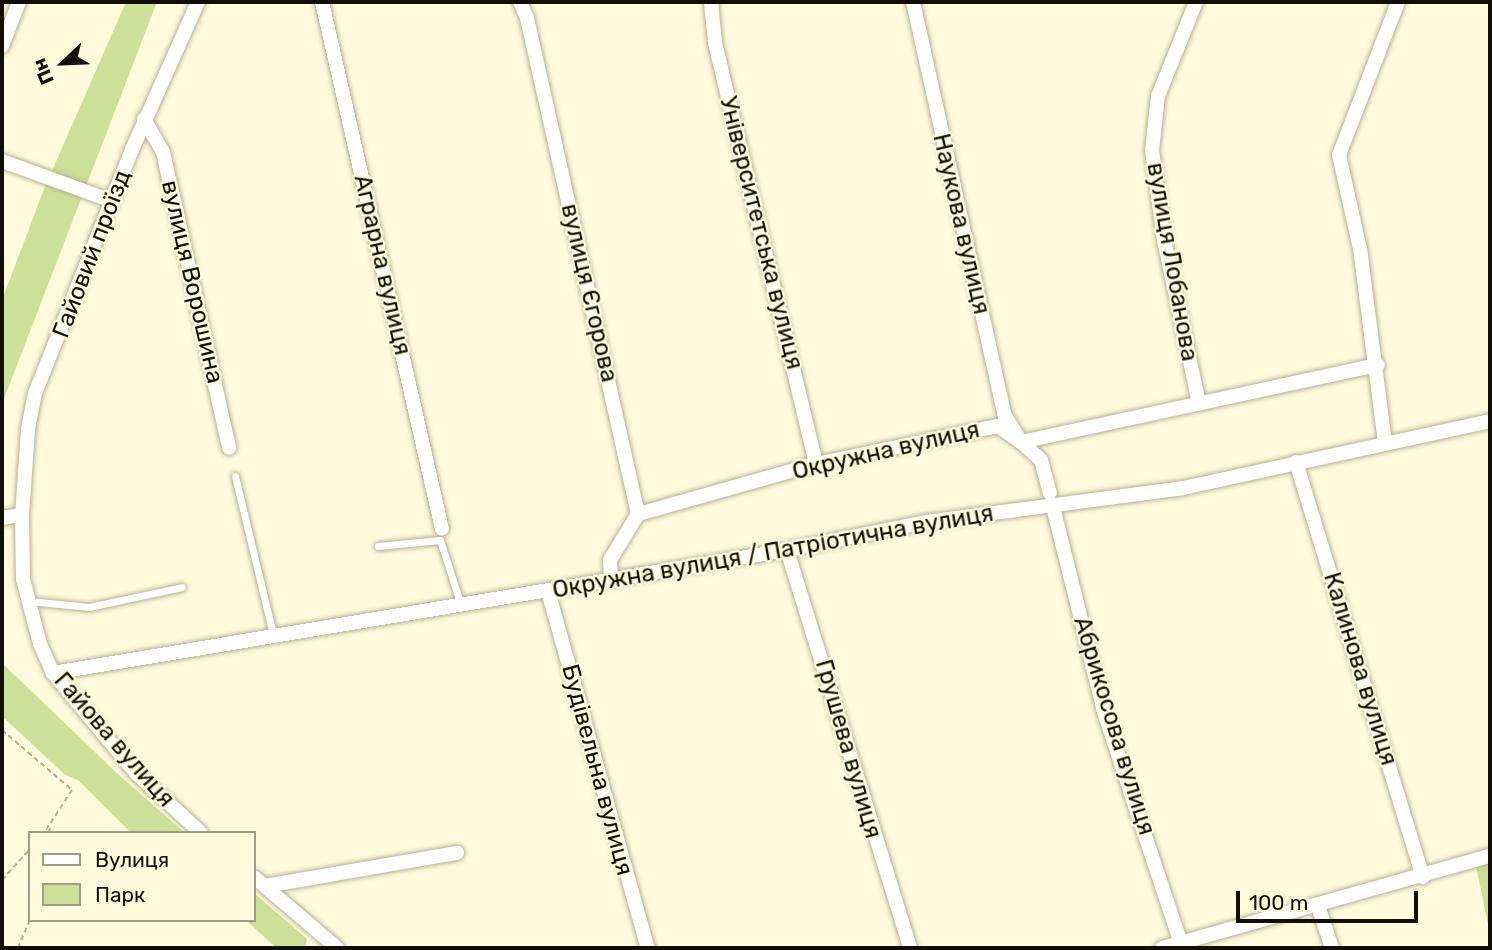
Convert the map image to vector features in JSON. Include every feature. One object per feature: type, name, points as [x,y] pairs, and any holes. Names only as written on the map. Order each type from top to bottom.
[{"type":"street","points":[[2,46],[19,2]]},
{"type":"street","name":"Гайовий проїзд","points":[[22,515],[28,430],[36,393],[144,120],[198,2]]},
{"type":"street","name":"Аграрна вулиця","points":[[322,2],[442,529]]},
{"type":"street","name":"вулиця Єгорова","points":[[520,2],[527,18],[638,514]]},
{"type":"street","name":"Університетська вулиця","points":[[711,2],[715,43],[816,464]]},
{"type":"street","name":"Наукова вулиця","points":[[912,2],[1005,416],[1020,442]]},
{"type":"street","name":"вулиця Лобанова","points":[[1196,2],[1158,96],[1152,150],[1164,240],[1199,403]]},
{"type":"street","points":[[1385,443],[1378,365],[1339,155],[1398,2]]},
{"type":"street","name":"вулиця Ворошина","points":[[144,120],[163,152],[229,448]]},
{"type":"street","points":[[2,161],[112,201]]},
{"type":"street","points":[[1020,442],[1378,365]]},
{"type":"street","name":"Окружна вулиця / Патріотична вулиця","points":[[53,673],[273,634],[461,606],[788,550],[1051,500],[1183,488],[1490,421]]},
{"type":"street","name":"Окружна вулиця","points":[[638,514],[816,464],[998,426],[1020,442]]},
{"type":"street","name":"Абрикосова вулиця","points":[[1020,442],[1041,460],[1104,712],[1181,943]]},
{"type":"street","name":"Калинова вулиця","points":[[1296,462],[1423,877]]},
{"type":"street","points":[[611,580],[610,560],[638,514]]},
{"type":"street","points":[[2,519],[22,515]]},
{"type":"street","name":"Гайова вулиця","points":[[22,515],[23,579],[53,673],[136,773],[199,831]]},
{"type":"street","name":"Грушева вулиця","points":[[788,550],[910,948]]},
{"type":"street","name":"Будівельна вулиця","points":[[548,591],[648,948]]},
{"type":"street","points":[[259,881],[457,853]]},
{"type":"street","points":[[1162,948],[1423,877],[1490,856]]},
{"type":"street","points":[[259,881],[337,948]]},
{"type":"street","points":[[1318,906],[1332,948]]},
{"type":"lane","points":[[235,476],[273,634]]},
{"type":"lane","points":[[378,546],[440,540],[461,606]]},
{"type":"lane","points":[[28,601],[89,607],[182,587]]},
{"type":"path","points":[[2,730],[72,790],[46,831]]},
{"type":"path","points":[[50,831],[51,825]]},
{"type":"path","points":[[2,880],[28,851]]},
{"type":"path","points":[[18,948],[29,922]]},
{"type":"green space","points":[[126,2],[157,2],[2,404],[2,300],[44,189]]},
{"type":"green space","points":[[2,663],[120,776],[183,831],[129,831],[79,781],[64,774],[2,716]]},
{"type":"green space","points":[[1490,856],[1490,934],[1475,861]]},
{"type":"green space","points":[[256,895],[307,939],[305,948],[276,948],[248,922],[256,922]]}]
